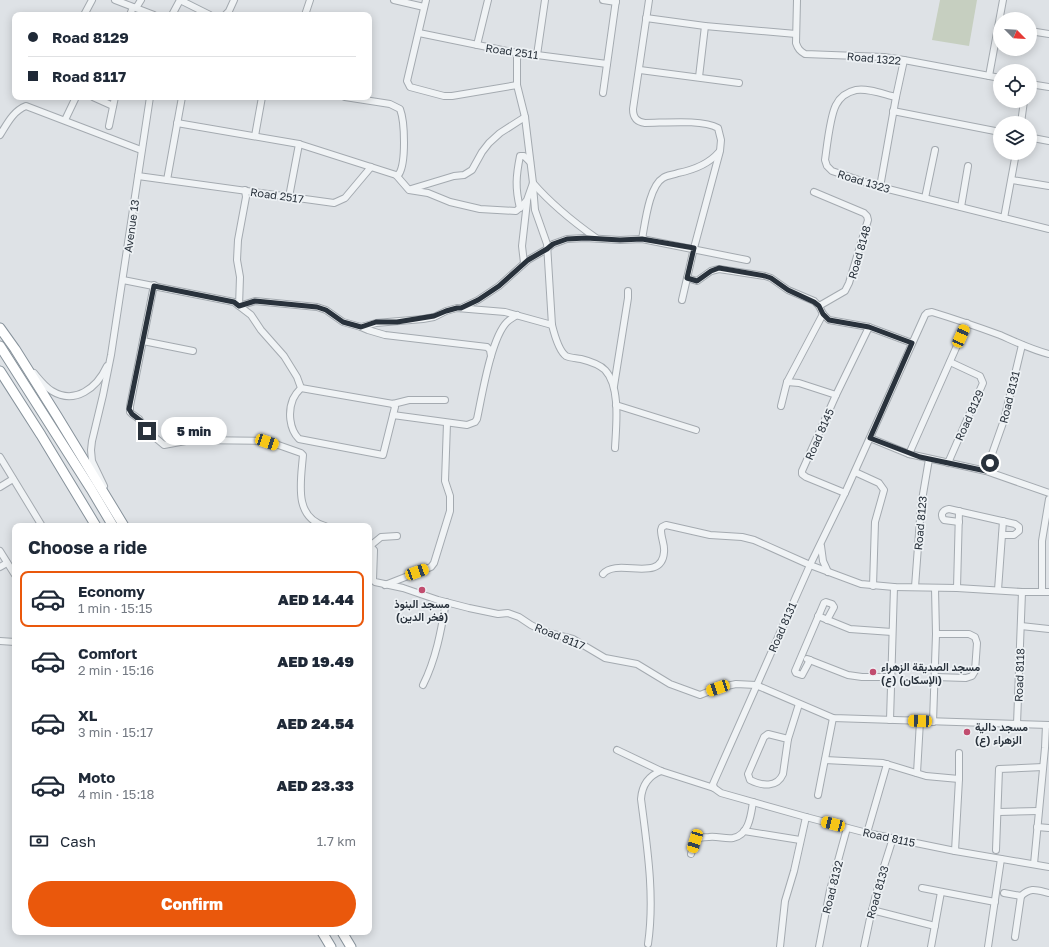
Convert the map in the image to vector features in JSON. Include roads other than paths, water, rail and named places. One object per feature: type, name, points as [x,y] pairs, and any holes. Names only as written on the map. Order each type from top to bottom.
[{"type":"highway","points":[[0,328],[15,349],[122,523]]},
{"type":"highway","points":[[0,346],[87,482],[111,523]]},
{"type":"highway","points":[[0,371],[94,523]]},
{"type":"highway","points":[[324,935],[331,947]]},
{"type":"highway","points":[[344,935],[351,947]]},
{"type":"street","points":[[86,12],[92,0]]},
{"type":"street","points":[[115,0],[147,12]]},
{"type":"street","points":[[132,12],[141,0]]},
{"type":"street","points":[[174,12],[180,0],[204,12]]},
{"type":"street","points":[[228,12],[234,0]]},
{"type":"street","points":[[306,12],[310,0]]},
{"type":"street","points":[[394,0],[425,3],[407,81],[410,87],[444,96],[452,96],[518,85]]},
{"type":"street","points":[[477,45],[488,0]]},
{"type":"street","points":[[537,55],[545,0]]},
{"type":"street","points":[[603,0],[616,1],[603,93]]},
{"type":"street","points":[[649,0],[633,115],[640,122],[645,123],[698,123],[712,125],[718,128],[721,140],[720,151],[694,248],[682,300]]},
{"type":"street","name":"Road 1322","points":[[797,0],[796,34],[798,48],[800,52],[805,54],[868,56],[904,60],[993,77]]},
{"type":"street","points":[[1001,12],[1003,0]]},
{"type":"street","points":[[646,18],[705,26],[796,34]]},
{"type":"street","points":[[699,77],[705,26]]},
{"type":"street","points":[[1037,31],[1049,34]]},
{"type":"street","name":"Road 2511","points":[[419,34],[517,53],[607,64]]},
{"type":"street","points":[[517,53],[518,85],[525,117],[533,183],[534,210],[547,244],[552,325],[562,352],[566,356],[592,362],[601,366],[611,380],[616,405],[615,448]]},
{"type":"street","points":[[989,76],[993,55]]},
{"type":"street","points":[[880,187],[893,111],[904,60]]},
{"type":"street","points":[[640,70],[739,83]]},
{"type":"street","points":[[1037,85],[1049,88]]},
{"type":"street","name":"Road 1323","points":[[896,97],[878,92],[857,90],[840,98],[835,106],[825,160],[827,166],[832,171],[880,187],[1049,229]]},
{"type":"street","points":[[65,120],[75,100]]},
{"type":"street","points":[[100,100],[113,106]]},
{"type":"street","points":[[109,126],[114,100]]},
{"type":"street","name":"Avenue 13","points":[[118,516],[92,461],[91,450],[111,355],[149,100]]},
{"type":"street","points":[[167,180],[181,100]]},
{"type":"street","points":[[255,136],[261,100]]},
{"type":"street","points":[[364,100],[390,104],[400,109],[404,132],[402,166],[399,174],[396,175]]},
{"type":"street","points":[[0,135],[14,114],[20,108],[26,106],[141,150]]},
{"type":"street","points":[[893,111],[993,131]]},
{"type":"street","points":[[409,190],[454,176],[464,175],[472,170],[489,143],[500,133],[525,117]]},
{"type":"street","points":[[177,123],[299,144],[396,175],[409,190],[428,193],[450,202],[480,208],[516,211],[527,200]]},
{"type":"street","points":[[1037,139],[1049,141]]},
{"type":"street","points":[[289,196],[299,144]]},
{"type":"street","points":[[925,198],[935,150]]},
{"type":"street","points":[[642,239],[648,204],[656,186],[662,178],[704,165],[713,160],[720,151]]},
{"type":"street","points":[[520,208],[516,188],[516,173],[520,156],[524,156],[530,162]]},
{"type":"street","points":[[1004,218],[1015,160]]},
{"type":"street","name":"Road 2517","points":[[138,176],[289,196],[328,203],[340,201],[349,194],[371,166]]},
{"type":"street","points":[[961,207],[968,166]]},
{"type":"street","points":[[1012,180],[1049,186]]},
{"type":"street","points":[[524,263],[522,246],[527,200],[533,183]]},
{"type":"street","points":[[533,183],[547,199],[566,216],[596,238]]},
{"type":"street","points":[[239,306],[240,276],[238,240],[246,197],[245,190]]},
{"type":"street","name":"Road 8148","points":[[814,192],[864,213],[868,220],[849,283],[845,290],[819,306]]},
{"type":"street","points":[[461,308],[478,300],[499,286],[528,260],[553,244],[567,239],[642,239],[694,248],[747,260]]},
{"type":"street","points":[[687,278],[697,281],[711,271],[719,268],[771,278],[788,290],[814,302],[819,306],[823,314],[829,320],[869,327],[912,343]]},
{"type":"street","points":[[123,280],[234,302],[251,315],[284,356],[297,377],[301,388]]},
{"type":"street","points":[[154,286],[129,409],[132,414],[139,419],[146,430],[164,445],[191,440],[267,442],[298,452],[303,455],[300,489],[304,507],[309,518],[316,523]]},
{"type":"street","points":[[613,388],[628,291]]},
{"type":"street","points":[[239,306],[255,301],[312,306],[326,310],[343,322],[385,335],[487,347],[490,350],[491,356]]},
{"type":"street","points":[[361,327],[376,322],[423,319],[457,308],[505,312],[552,325]]},
{"type":"street","name":"Road 8131","points":[[714,786],[756,685],[810,565],[855,472],[922,320],[925,315],[930,312],[967,323]]},
{"type":"street","points":[[781,406],[787,382],[823,314]]},
{"type":"street","points":[[393,415],[467,425],[475,422],[477,419],[491,356],[502,329],[507,322],[517,315]]},
{"type":"street","points":[[909,454],[967,323],[1049,354]]},
{"type":"street","name":"Road 8145","points":[[845,493],[802,474],[836,395],[869,327]]},
{"type":"street","points":[[143,341],[193,351]]},
{"type":"street","name":"Road 8131","points":[[986,471],[1004,420],[1022,345]]},
{"type":"street","name":"Avenue 13","points":[[15,349],[41,381],[51,390],[63,395],[78,395],[89,390],[101,377],[111,355]]},
{"type":"street","name":"Road 8129","points":[[948,463],[983,383],[980,376],[950,362]]},
{"type":"street","name":"Road 8145","points":[[787,382],[799,383],[836,395]]},
{"type":"street","points":[[301,388],[394,404],[409,400],[445,400]]},
{"type":"street","points":[[301,388],[293,398],[290,411],[293,433],[298,438],[384,455],[395,407],[394,404]]},
{"type":"street","points":[[616,405],[696,430]]},
{"type":"street","points":[[372,548],[374,550],[373,580],[375,582],[385,584],[431,567],[434,563],[450,511],[450,496],[445,481],[447,423]]},
{"type":"street","points":[[298,438],[298,452]]},
{"type":"street","points":[[870,438],[909,454],[929,460],[986,471],[1049,493]]},
{"type":"street","points":[[0,457],[40,523]]},
{"type":"street","name":"Road 8123","points":[[915,587],[920,506],[929,460]]},
{"type":"street","points":[[855,472],[879,483],[884,490],[875,522],[873,586]]},
{"type":"street","points":[[0,488],[14,479]]},
{"type":"street","points":[[1042,592],[1042,537],[1049,500]]},
{"type":"street","points":[[959,522],[946,521],[942,518],[944,511],[946,509],[959,511],[1017,524],[1020,530],[1016,534],[1002,535]]},
{"type":"street","points":[[957,588],[959,511]]},
{"type":"street","points":[[998,590],[1003,521]]},
{"type":"street","points":[[603,574],[611,568],[651,568],[659,564],[662,560],[664,551],[660,530],[662,527],[666,526],[710,535],[742,537],[754,540],[810,565],[861,584],[894,587],[1049,592]]},
{"type":"street","points":[[372,544],[380,537],[397,536]]},
{"type":"street","points":[[820,544],[823,561],[828,572]]},
{"type":"street","points":[[0,551],[12,570]]},
{"type":"street","points":[[0,567],[8,563]]},
{"type":"street","name":"Road 8117","points":[[385,584],[484,612],[498,614],[508,613],[519,616],[531,625],[545,632],[573,639],[605,658],[637,664],[670,684],[700,695],[718,688],[736,684],[756,685],[833,718],[1047,725]]},
{"type":"street","points":[[890,720],[894,587]]},
{"type":"street","points":[[933,722],[936,634],[935,588]]},
{"type":"street","name":"Road 8118","points":[[1017,724],[1022,592]]},
{"type":"street","points":[[423,685],[431,670],[437,652],[446,602]]},
{"type":"street","points":[[810,660],[803,675],[800,676],[796,673],[795,671],[824,602],[832,604],[834,607],[827,620]]},
{"type":"street","points":[[818,616],[857,631],[892,632]]},
{"type":"street","points":[[1021,626],[1049,628]]},
{"type":"street","points":[[935,677],[966,678],[972,676],[975,670],[977,643],[975,637],[969,634],[936,634]]},
{"type":"street","points":[[0,641],[12,642]]},
{"type":"street","points":[[802,657],[841,673],[855,677],[891,677]]},
{"type":"street","points":[[788,739],[770,734],[765,736],[749,771],[748,778],[750,780],[759,784],[770,785],[775,784],[781,778],[783,774],[788,739],[799,704]]},
{"type":"street","points":[[818,794],[833,718]]},
{"type":"street","points":[[917,773],[920,721]]},
{"type":"street","points":[[1034,864],[1038,811],[1043,767],[1047,748],[1047,725]]},
{"type":"street","name":"Road 8115","points":[[617,750],[661,771],[714,786],[721,793],[806,817],[847,828],[955,851],[1049,867]]},
{"type":"street","points":[[955,851],[959,753]]},
{"type":"street","points":[[825,760],[887,764],[931,777],[959,779]]},
{"type":"street","points":[[868,832],[887,764]]},
{"type":"street","points":[[996,850],[1000,769],[1043,767]]},
{"type":"street","points":[[648,944],[651,913],[642,792],[648,779],[655,773],[661,771]]},
{"type":"street","points":[[691,854],[695,841],[698,838],[714,836],[733,838],[739,836],[744,831],[751,816],[753,802]]},
{"type":"street","points":[[998,812],[1038,811]]},
{"type":"street","points":[[780,947],[785,901],[794,871],[806,817]]},
{"type":"street","points":[[1037,826],[1049,828]]},
{"type":"street","name":"Road 8132","points":[[819,947],[829,897],[847,828]]},
{"type":"street","points":[[744,831],[800,840]]},
{"type":"street","name":"Road 8133","points":[[864,947],[881,875],[894,838]]},
{"type":"street","points":[[988,947],[1001,859]]},
{"type":"street","points":[[922,888],[994,902]]},
{"type":"street","points":[[1015,937],[1021,896],[1029,890],[1049,893]]},
{"type":"street","points":[[931,947],[942,892]]},
{"type":"street","points":[[1004,893],[1021,896]]},
{"type":"street","points":[[872,910],[935,926]]},
{"type":"place","name":"مسجد البنوذ (فخر الدين)","points":[[422,590]]},
{"type":"place","name":"مسجد الصديقة الزهراء (ع) (الإسكان)","points":[[873,672]]},
{"type":"place","name":"مسجد دالية الزهراء (ع)","points":[[967,732]]}]
